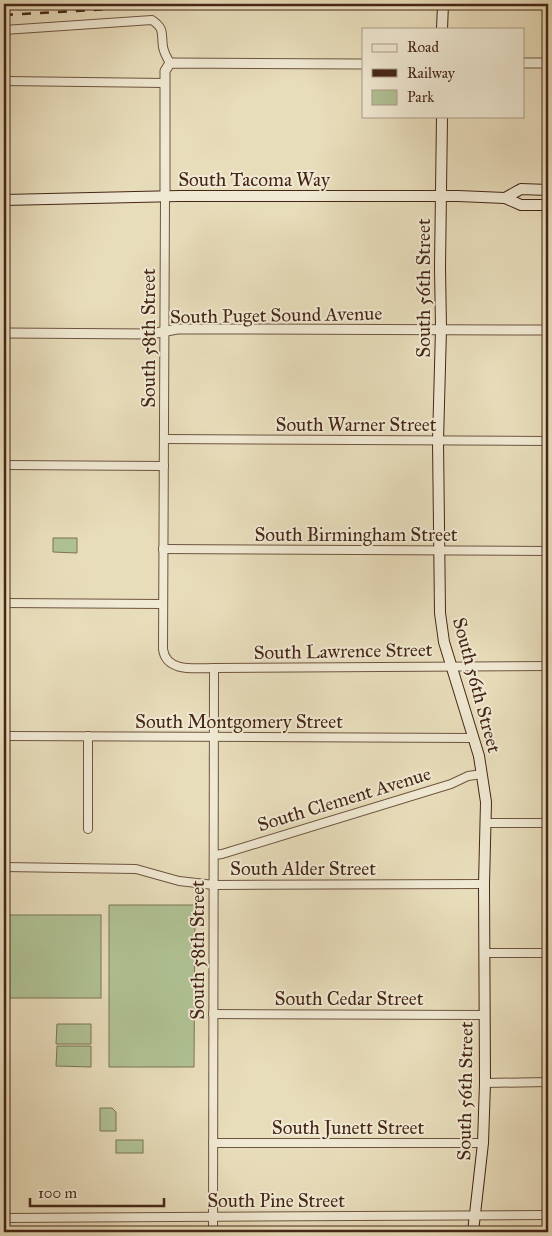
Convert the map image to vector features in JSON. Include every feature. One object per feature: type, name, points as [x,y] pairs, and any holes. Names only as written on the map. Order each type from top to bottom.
[{"type":"main road","points":[[442,28],[443,4]]},
{"type":"main road","name":"South 56th Street","points":[[442,118],[441,329],[438,440],[441,628],[482,774],[486,823],[484,884],[485,1082],[483,1144],[473,1232]]},
{"type":"main road","name":"South Tacoma Way","points":[[505,198],[521,190],[548,190]]},
{"type":"main road","name":"South Tacoma Way","points":[[4,200],[165,197],[441,197],[505,198],[521,205],[548,205]]},
{"type":"street","points":[[4,30],[152,20],[158,24],[163,32],[163,48],[170,63],[362,64]]},
{"type":"street","name":"South 58th Street","points":[[169,662],[165,656],[164,649],[164,332],[165,71],[170,63]]},
{"type":"street","points":[[524,63],[548,63]]},
{"type":"street","points":[[4,81],[165,82]]},
{"type":"street","name":"South Puget Sound Avenue","points":[[4,333],[164,332],[177,329],[219,328],[548,330]]},
{"type":"street","name":"South Warner Street","points":[[164,439],[548,441]]},
{"type":"street","points":[[4,465],[164,466]]},
{"type":"street","name":"South Birmingham Street","points":[[164,549],[548,551]]},
{"type":"street","points":[[4,603],[164,604]]},
{"type":"street","name":"South Lawrence Street","points":[[169,662],[183,667],[214,668],[548,666]]},
{"type":"street","name":"South 58th Street","points":[[213,1232],[214,668]]},
{"type":"street","name":"South Montgomery Street","points":[[4,736],[473,738]]},
{"type":"street","points":[[88,736],[88,829]]},
{"type":"street","name":"South Clement Avenue","points":[[214,855],[451,784],[468,776],[482,774]]},
{"type":"street","points":[[486,823],[548,823]]},
{"type":"street","name":"South Alder Street","points":[[4,868],[136,868],[179,881],[214,884],[484,884]]},
{"type":"street","points":[[484,953],[548,953]]},
{"type":"street","name":"South Cedar Street","points":[[213,1014],[484,1015]]},
{"type":"street","points":[[485,1082],[548,1082]]},
{"type":"street","name":"South Junett Street","points":[[213,1143],[483,1144]]},
{"type":"street","name":"South Pine Street","points":[[4,1218],[548,1215]]},
{"type":"green space","points":[[53,538],[77,538],[77,553],[53,552]]},
{"type":"green space","points":[[109,905],[195,905],[194,1067],[109,1067]]},
{"type":"green space","points":[[4,915],[101,915],[101,998],[4,998]]},
{"type":"green space","points":[[57,1024],[91,1024],[91,1044],[56,1044]]},
{"type":"green space","points":[[57,1046],[91,1046],[91,1067],[56,1066]]},
{"type":"green space","points":[[100,1108],[112,1108],[116,1112],[116,1131],[100,1131]]},
{"type":"green space","points":[[116,1140],[143,1140],[143,1153],[116,1153]]},
{"type":"railway","points":[[4,15],[197,4]]}]
